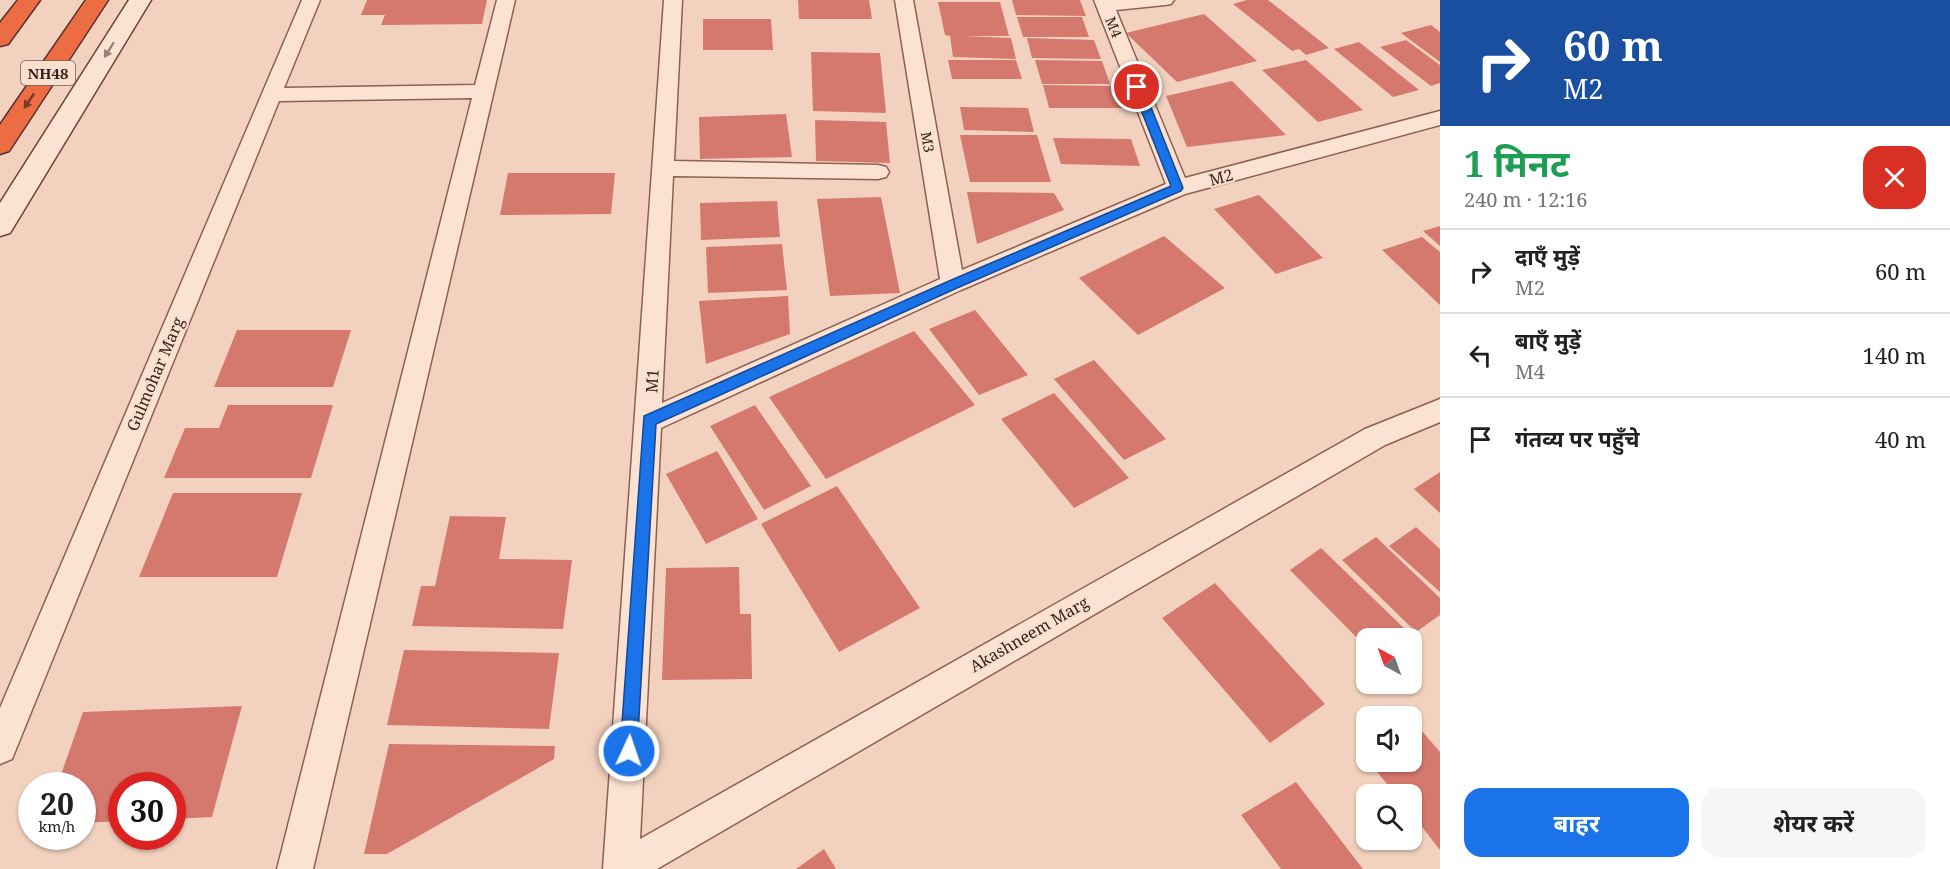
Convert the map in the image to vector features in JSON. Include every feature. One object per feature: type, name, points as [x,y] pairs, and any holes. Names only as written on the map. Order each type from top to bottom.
[{"type":"highway","points":[[0,39],[29,0]]},
{"type":"highway","name":"NH48","points":[[0,145],[97,0]]},
{"type":"main road","points":[[0,226],[140,0]]},
{"type":"street","name":"Gulmohar Marg","points":[[0,747],[311,0]]},
{"type":"street","points":[[295,869],[506,0]]},
{"type":"street","name":"M1","points":[[622,869],[673,0]]},
{"type":"street","name":"M3","points":[[904,0],[953,284]]},
{"type":"street","points":[[1104,3],[1165,0]]},
{"type":"street","name":"M4","points":[[1104,3],[1178,188]]},
{"type":"street","points":[[271,95],[484,92]]},
{"type":"street","name":"M2","points":[[649,420],[953,284],[1178,188],[1440,118]]},
{"type":"street","points":[[664,168],[878,172]]},
{"type":"street","name":"Akashneem Marg","points":[[622,869],[1374,437],[1440,410]]},
{"type":"building","points":[[367,0],[487,0],[482,24],[381,25],[385,15],[361,15]]},
{"type":"building","points":[[798,0],[869,0],[872,19],[799,19]]},
{"type":"building","points":[[1012,0],[1080,0],[1086,16],[1016,15]]},
{"type":"building","points":[[1247,0],[1268,0],[1329,48],[1306,55],[1299,49],[1292,51],[1233,4]]},
{"type":"building","points":[[938,2],[1000,2],[1009,36],[962,36],[1011,38],[1016,59],[953,57],[950,36],[945,35]]},
{"type":"building","points":[[1204,14],[1257,61],[1177,82],[1126,33]]},
{"type":"building","points":[[1017,17],[1082,17],[1089,37],[1023,37]]},
{"type":"building","points":[[703,19],[771,19],[773,50],[703,50]]},
{"type":"building","points":[[1431,25],[1440,32],[1440,62],[1401,33]]},
{"type":"building","points":[[1027,38],[1094,40],[1101,59],[1032,58]]},
{"type":"building","points":[[1406,40],[1440,65],[1440,83],[1431,86],[1380,47]]},
{"type":"building","points":[[1359,42],[1419,90],[1393,97],[1334,49]]},
{"type":"building","points":[[811,52],[880,53],[886,113],[813,111]]},
{"type":"building","points":[[948,60],[1016,60],[1022,79],[952,79]]},
{"type":"building","points":[[1035,60],[1102,61],[1110,84],[1042,84]]},
{"type":"building","points":[[1306,60],[1363,110],[1318,122],[1262,70]]},
{"type":"building","points":[[1232,81],[1286,135],[1187,147],[1166,96]]},
{"type":"building","points":[[1043,85],[1116,86],[1124,108],[1049,108]]},
{"type":"building","points":[[960,107],[1028,108],[1034,132],[964,130]]},
{"type":"building","points":[[786,114],[792,157],[700,159],[699,117]]},
{"type":"building","points":[[815,120],[886,122],[890,163],[816,161]]},
{"type":"building","points":[[960,135],[1037,135],[1051,182],[970,182]]},
{"type":"building","points":[[1053,138],[1131,139],[1140,166],[1061,164]]},
{"type":"building","points":[[508,173],[615,173],[611,214],[500,215]]},
{"type":"building","points":[[967,192],[1054,193],[1064,210],[977,244]]},
{"type":"building","points":[[1259,195],[1323,258],[1276,274],[1214,209]]},
{"type":"building","points":[[881,197],[900,293],[830,296],[817,199]]},
{"type":"building","points":[[777,201],[780,237],[701,240],[700,203]]},
{"type":"building","points":[[1440,226],[1440,246],[1423,231]]},
{"type":"building","points":[[1164,236],[1225,288],[1138,335],[1079,278]]},
{"type":"building","points":[[1422,237],[1440,252],[1440,305],[1382,250]]},
{"type":"building","points":[[782,244],[787,290],[708,293],[706,247]]},
{"type":"building","points":[[788,296],[790,334],[706,364],[699,301]]},
{"type":"building","points":[[975,310],[1028,375],[979,395],[929,329]]},
{"type":"building","points":[[237,330],[351,330],[333,387],[214,387]]},
{"type":"building","points":[[914,331],[975,405],[826,479],[769,397]]},
{"type":"building","points":[[1094,360],[1166,439],[1124,460],[1054,379]]},
{"type":"building","points":[[1054,393],[1129,478],[1074,508],[1001,419]]},
{"type":"building","points":[[228,405],[333,405],[311,478],[164,478],[185,428],[219,428]]},
{"type":"building","points":[[755,405],[811,486],[764,510],[710,426]]},
{"type":"building","points":[[717,451],[758,519],[706,544],[666,474]]},
{"type":"building","points":[[1440,472],[1440,513],[1414,489]]},
{"type":"building","points":[[837,486],[920,608],[839,652],[761,524]]},
{"type":"building","points":[[173,493],[302,493],[277,577],[139,577]]},
{"type":"building","points":[[450,516],[506,517],[499,559],[572,560],[563,629],[412,626],[421,586],[435,586]]},
{"type":"building","points":[[1416,527],[1440,549],[1440,592],[1389,546]]},
{"type":"building","points":[[1376,537],[1440,598],[1440,615],[1422,628],[1412,628],[1342,560]]},
{"type":"building","points":[[1321,548],[1404,628],[1356,628],[1356,637],[1290,570]]},
{"type":"building","points":[[739,567],[740,614],[751,614],[752,679],[662,680],[666,568]]},
{"type":"building","points":[[1215,583],[1325,704],[1270,743],[1162,618]]},
{"type":"building","points":[[404,650],[559,653],[549,729],[387,725]]},
{"type":"building","points":[[242,706],[212,817],[186,818],[186,772],[108,772],[108,822],[96,822],[96,772],[62,772],[83,712]]},
{"type":"building","points":[[1422,731],[1440,752],[1440,850],[1422,827],[1422,784],[1387,784],[1377,772],[1422,772]]},
{"type":"building","points":[[389,744],[555,746],[554,759],[387,854],[364,854]]},
{"type":"building","points":[[1296,782],[1363,869],[1281,869],[1241,815]]},
{"type":"building","points":[[824,849],[836,869],[796,869]]},
{"type":"route","points":[[629,751],[649,420],[953,284],[1178,188],[1137,87]]}]
